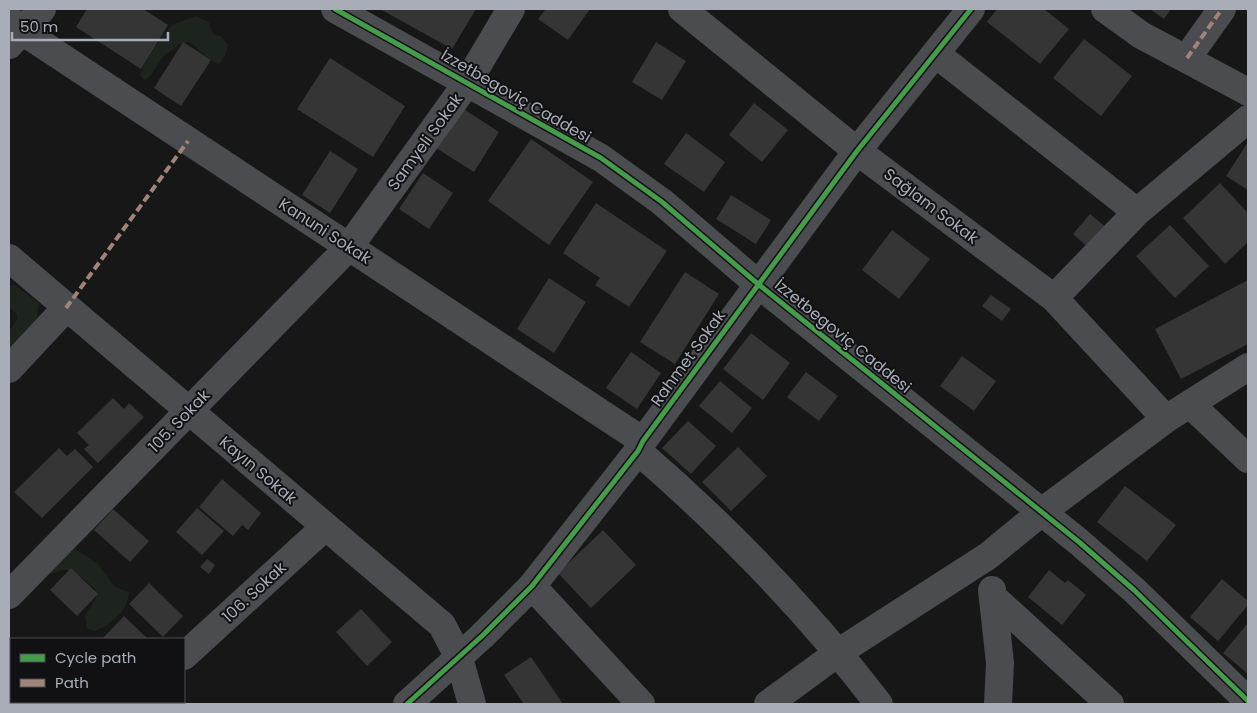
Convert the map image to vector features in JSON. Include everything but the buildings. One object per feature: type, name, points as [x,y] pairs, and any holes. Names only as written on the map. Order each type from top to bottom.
[{"type":"street","points":[[13,32],[42,9]]},
{"type":"street","name":"İzzetbegoviç Caddesi","points":[[335,9],[468,82],[614,167],[662,202],[758,284],[1043,511],[1114,572],[1248,701]]},
{"type":"street","name":"Samyeli Sokak","points":[[349,247],[468,82],[511,9]]},
{"type":"street","name":"Sağlam Sokak","points":[[682,9],[857,151],[1054,298],[1166,419]]},
{"type":"street","name":"Rahmet Sokak","points":[[407,704],[459,658],[532,586],[641,446],[857,151],[971,9]]},
{"type":"street","points":[[1106,9],[1141,35],[1248,92]]},
{"type":"street","points":[[1187,58],[1222,9]]},
{"type":"street","name":"Kanuni Sokak","points":[[13,32],[349,247],[641,446],[700,505],[839,652],[879,704]]},
{"type":"street","points":[[936,54],[1137,212]]},
{"type":"street","points":[[1054,298],[1137,212],[1248,119]]},
{"type":"street","name":"105. Sokak","points":[[9,595],[349,247]]},
{"type":"street","name":"Kayın Sokak","points":[[9,258],[442,625],[459,658],[472,704]]},
{"type":"street","points":[[9,369],[66,308]]},
{"type":"street","points":[[768,704],[839,652],[988,556],[1043,511],[1166,419],[1248,368]]},
{"type":"street","points":[[1190,404],[1248,459]]},
{"type":"street","name":"106. Sokak","points":[[185,655],[325,527]]},
{"type":"street","points":[[988,556],[1000,663],[998,704]]},
{"type":"street","points":[[532,586],[640,704]]},
{"type":"street","points":[[993,597],[1110,704]]},
{"type":"shaded area","points":[[196,16],[209,22],[213,34],[221,36],[228,45],[225,56],[219,64],[207,58],[190,42],[179,44],[163,57],[152,74],[145,80],[140,75],[142,70],[154,48],[169,28]]},
{"type":"shaded area","points":[[15,285],[39,303],[36,325],[9,351],[9,331],[17,320],[17,314],[9,307],[9,286]]},
{"type":"shaded area","points":[[75,549],[98,564],[115,587],[129,592],[126,605],[118,616],[107,625],[95,631],[87,628],[85,616],[96,598],[96,590],[81,576],[70,571],[64,570],[51,574],[49,565],[66,550]]},
{"type":"marked path","points":[[1187,58],[1222,9]]},
{"type":"marked path","points":[[66,308],[188,141]]},
{"type":"cycle path","points":[[335,9],[601,158],[662,202],[758,284],[1079,542],[1134,590],[1248,701]]},
{"type":"cycle path","points":[[407,704],[482,636],[532,586],[638,451],[643,441],[857,151],[971,9]]}]
